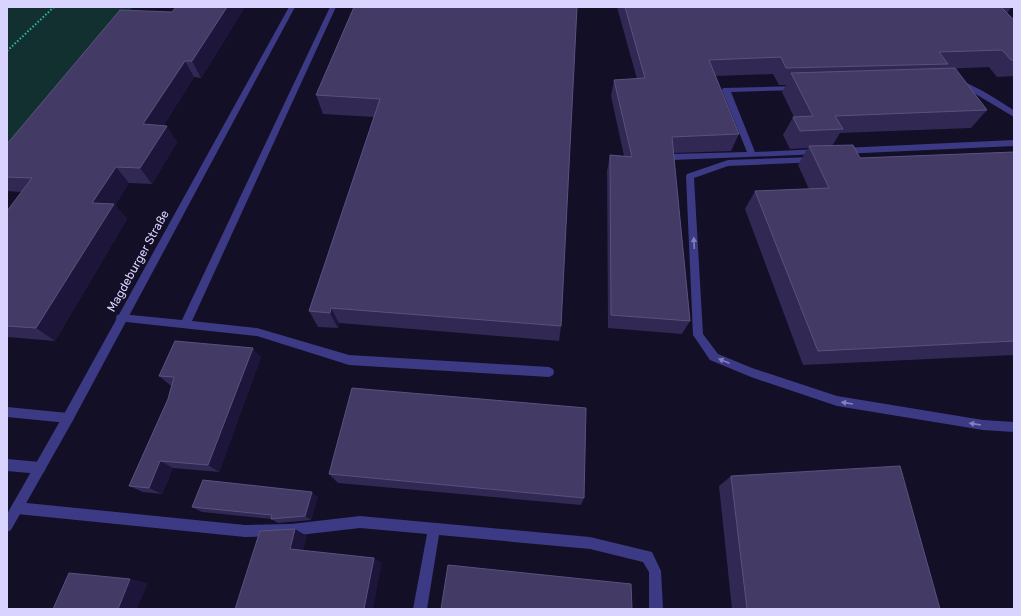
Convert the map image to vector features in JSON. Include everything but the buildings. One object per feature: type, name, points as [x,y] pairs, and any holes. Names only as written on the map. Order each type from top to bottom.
[{"type":"street","name":"Magdeburger Straße","points":[[7,526],[68,418],[121,318],[292,7]]},
{"type":"street","points":[[185,325],[333,7]]},
{"type":"street","points":[[951,83],[958,83],[977,91],[1014,114]]},
{"type":"street","points":[[752,155],[726,90],[805,87]]},
{"type":"street","points":[[672,157],[752,155],[1014,143]]},
{"type":"street","points":[[839,159],[950,156]]},
{"type":"street","points":[[823,160],[728,163],[690,176],[698,335],[714,357],[751,372],[837,401],[983,425],[1014,427]]},
{"type":"street","points":[[121,318],[257,332],[349,360],[550,372]]},
{"type":"street","points":[[7,412],[68,418]]},
{"type":"street","points":[[7,465],[40,468]]},
{"type":"street","points":[[17,508],[245,531],[291,530],[360,522],[590,544],[647,557],[655,571],[656,609]]},
{"type":"street","points":[[420,609],[434,528]]},
{"type":"path","points":[[7,51],[54,7]]},
{"type":"green space","points":[[7,7],[133,7],[7,161]]}]
